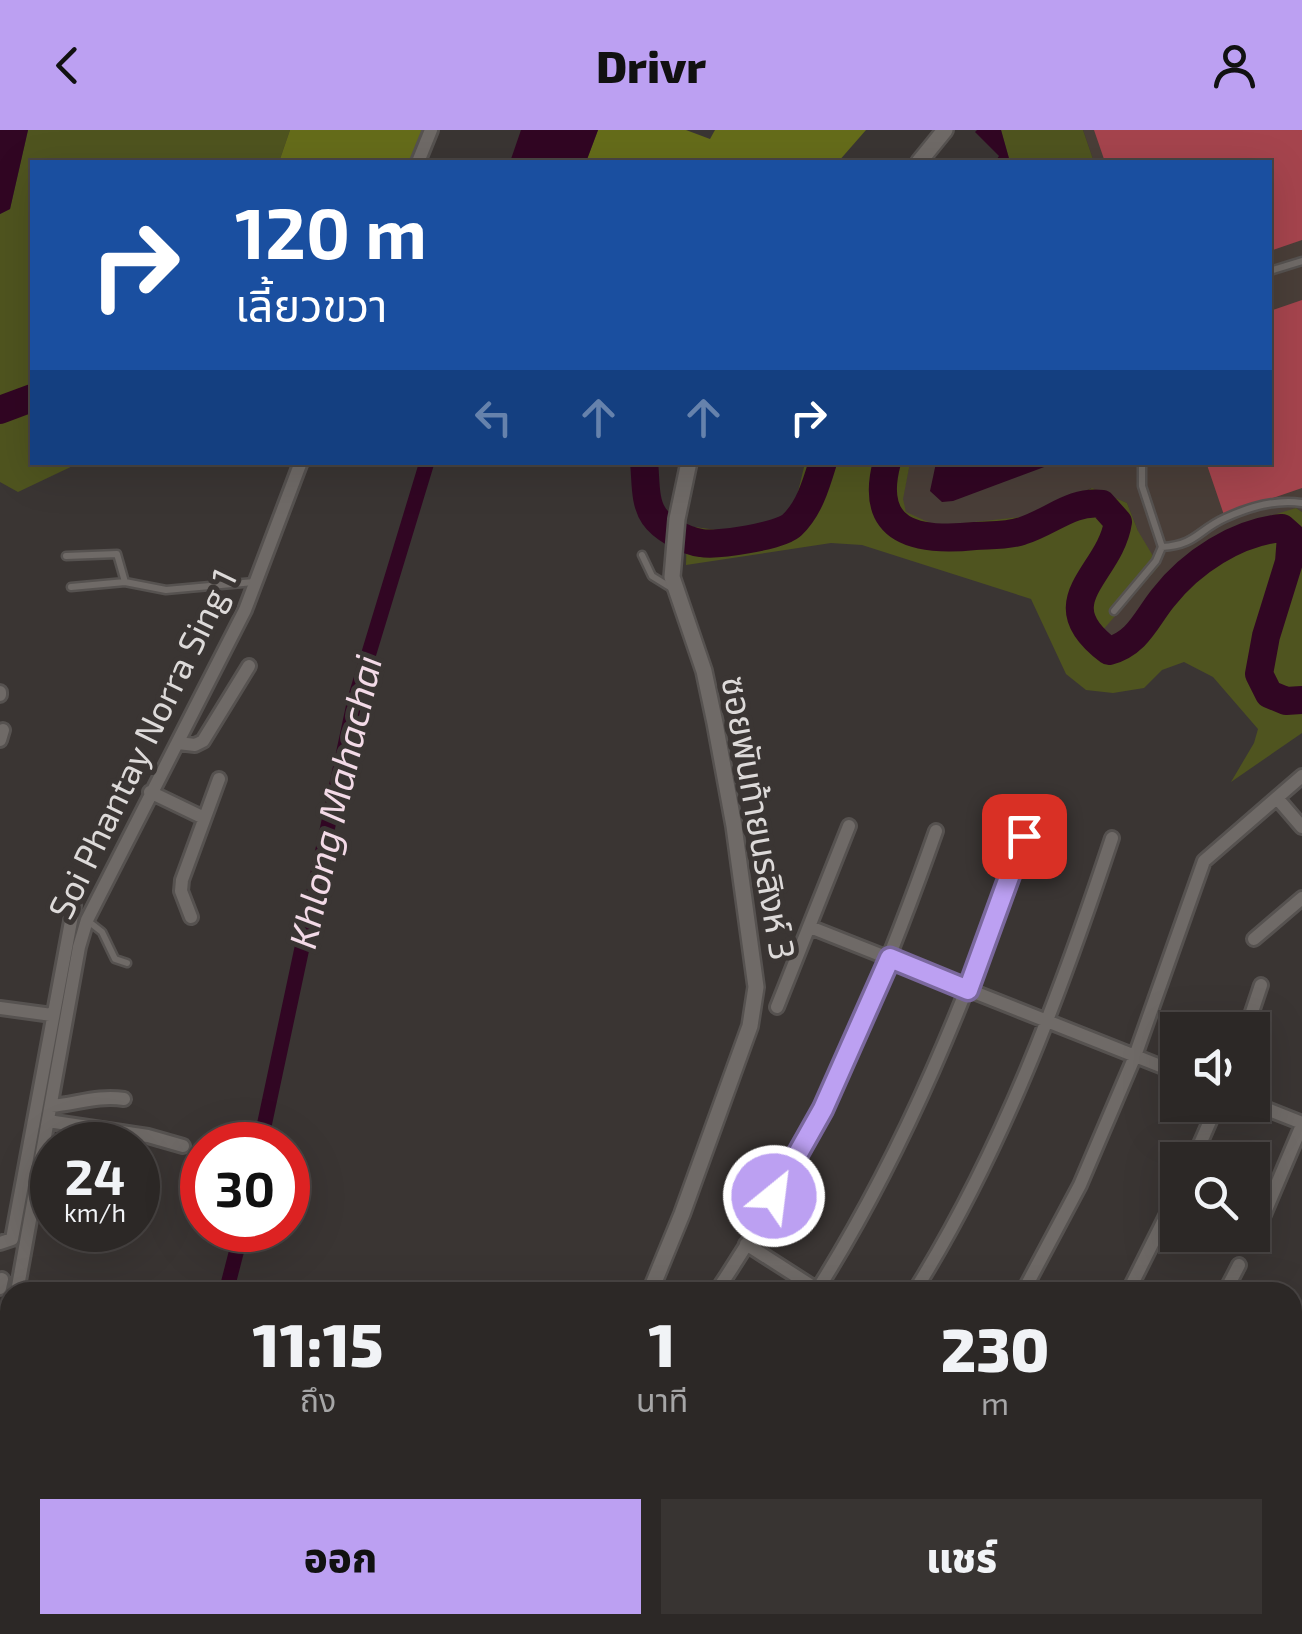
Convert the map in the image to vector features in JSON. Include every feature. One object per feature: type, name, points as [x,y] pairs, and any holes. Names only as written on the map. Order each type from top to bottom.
[{"type":"street","points":[[419,160],[431,130]]},
{"type":"street","points":[[920,160],[945,130]]},
{"type":"street","name":"Soi Phantay Norra Sing 1","points":[[48,1122],[87,920],[246,610],[300,465]]},
{"type":"street","name":"ซอยพันท้ายนรสิงห์ 3","points":[[654,1282],[750,1026],[756,987],[716,723],[704,671],[675,590],[672,557],[676,519],[688,465]]},
{"type":"street","points":[[178,743],[195,745],[203,741],[249,666]]},
{"type":"street","points":[[1028,1282],[1080,1185],[1135,1056],[1204,861],[1302,776]]},
{"type":"street","points":[[191,917],[181,890],[182,880],[219,779]]},
{"type":"street","points":[[150,792],[204,818]]},
{"type":"street","points":[[1277,798],[1302,827]]},
{"type":"street","points":[[777,1007],[849,826]]},
{"type":"street","points":[[722,1282],[823,1109],[890,958],[936,831]]},
{"type":"street","points":[[824,1282],[916,1110],[968,990],[1024,836]]},
{"type":"street","points":[[920,1282],[983,1168],[1047,1022],[1112,838]]},
{"type":"street","points":[[1254,939],[1302,898]]},
{"type":"street","points":[[0,1243],[12,1239],[74,905]]},
{"type":"street","points":[[810,927],[1160,1066]]},
{"type":"street","points":[[1252,1012],[1261,985]]},
{"type":"street","points":[[0,1008],[52,1015]]},
{"type":"street","points":[[51,1106],[96,1097],[124,1099]]},
{"type":"street","points":[[1270,1111],[1302,1124],[1270,1203]]},
{"type":"street","name":"Soi Phantay Norra Sing 1","points":[[20,1282],[30,1222]]},
{"type":"street","points":[[1133,1282],[1160,1228]]},
{"type":"street","points":[[746,1244],[803,1282]]},
{"type":"street","points":[[1230,1282],[1239,1265]]},
{"type":"lane","points":[[1272,270],[1302,261]]},
{"type":"lane","points":[[1114,611],[1162,547],[1142,486],[1142,465]]},
{"type":"lane","points":[[1162,547],[1183,546],[1223,518],[1274,502],[1302,504]]},
{"type":"lane","points":[[66,556],[117,554],[125,582]]},
{"type":"lane","points":[[642,555],[652,576],[675,590]]},
{"type":"lane","points":[[71,587],[125,582],[166,590],[256,582]]},
{"type":"lane","points":[[87,920],[102,932],[115,959],[127,964]]},
{"type":"shaded area","points":[[0,130],[28,130],[10,209],[0,214]]},
{"type":"shaded area","points":[[521,130],[598,130],[587,160],[511,160]]},
{"type":"shaded area","points":[[1001,130],[1009,160],[996,160],[999,156],[975,132]]},
{"type":"shaded area","points":[[1083,130],[1302,130],[1302,512],[1296,508],[1172,574],[1183,582],[1130,653],[1102,632],[1138,531],[1127,503],[1091,488],[1039,515],[937,527],[906,513],[902,499],[910,465],[1272,465],[1272,160],[1093,160]]},
{"type":"shaded area","points":[[935,465],[1050,465],[953,501],[942,502],[930,491]]},
{"type":"green space","points":[[28,130],[290,130],[280,160],[30,160],[30,465],[75,465],[18,492],[0,482],[0,214],[10,209]]},
{"type":"green space","points":[[290,130],[426,130],[414,160],[280,160]]},
{"type":"green space","points":[[598,130],[686,130],[710,139],[715,130],[866,130],[840,160],[587,160]]},
{"type":"green space","points":[[1001,130],[1083,130],[1093,160],[1009,160]]},
{"type":"green space","points":[[805,465],[910,465],[903,499],[906,512],[937,526],[1039,515],[1092,488],[1127,503],[1159,566],[1102,631],[1130,653],[1183,582],[1171,573],[1241,525],[1296,508],[1302,512],[1302,733],[1231,782],[1258,729],[1213,677],[1184,662],[1162,670],[1144,688],[1113,693],[1086,690],[1066,674],[1031,599],[862,545],[831,543],[686,565],[687,526],[732,532],[780,523],[797,496]]},
{"type":"building","points":[[1094,130],[1302,130],[1302,240],[1272,250],[1272,160],[1104,160]]},
{"type":"building","points":[[1302,300],[1302,488],[1224,515],[1207,465],[1272,465],[1272,310]]},
{"type":"waterway","points":[[0,410],[30,399]]},
{"type":"waterway","name":"Khlong Mahachai","points":[[265,1122],[355,699],[426,465]]},
{"type":"waterway","points":[[644,465],[647,497],[654,516],[681,537],[709,544],[763,536],[792,525],[807,504],[822,465]]},
{"type":"waterway","points":[[886,465],[883,486],[891,518],[917,534],[1011,534],[1071,508],[1102,504],[1118,522],[1113,541],[1080,602],[1081,617],[1090,633],[1109,651],[1134,636],[1174,585],[1201,561],[1232,542],[1282,528],[1291,536],[1289,562],[1266,636],[1259,674],[1269,694],[1286,701],[1302,700]]},
{"type":"waterway","name":"Khlong Mahachai","points":[[229,1282],[236,1252]]},
{"type":"route","points":[[774,1196],[823,1109],[890,958],[968,990],[1024,836]]}]
